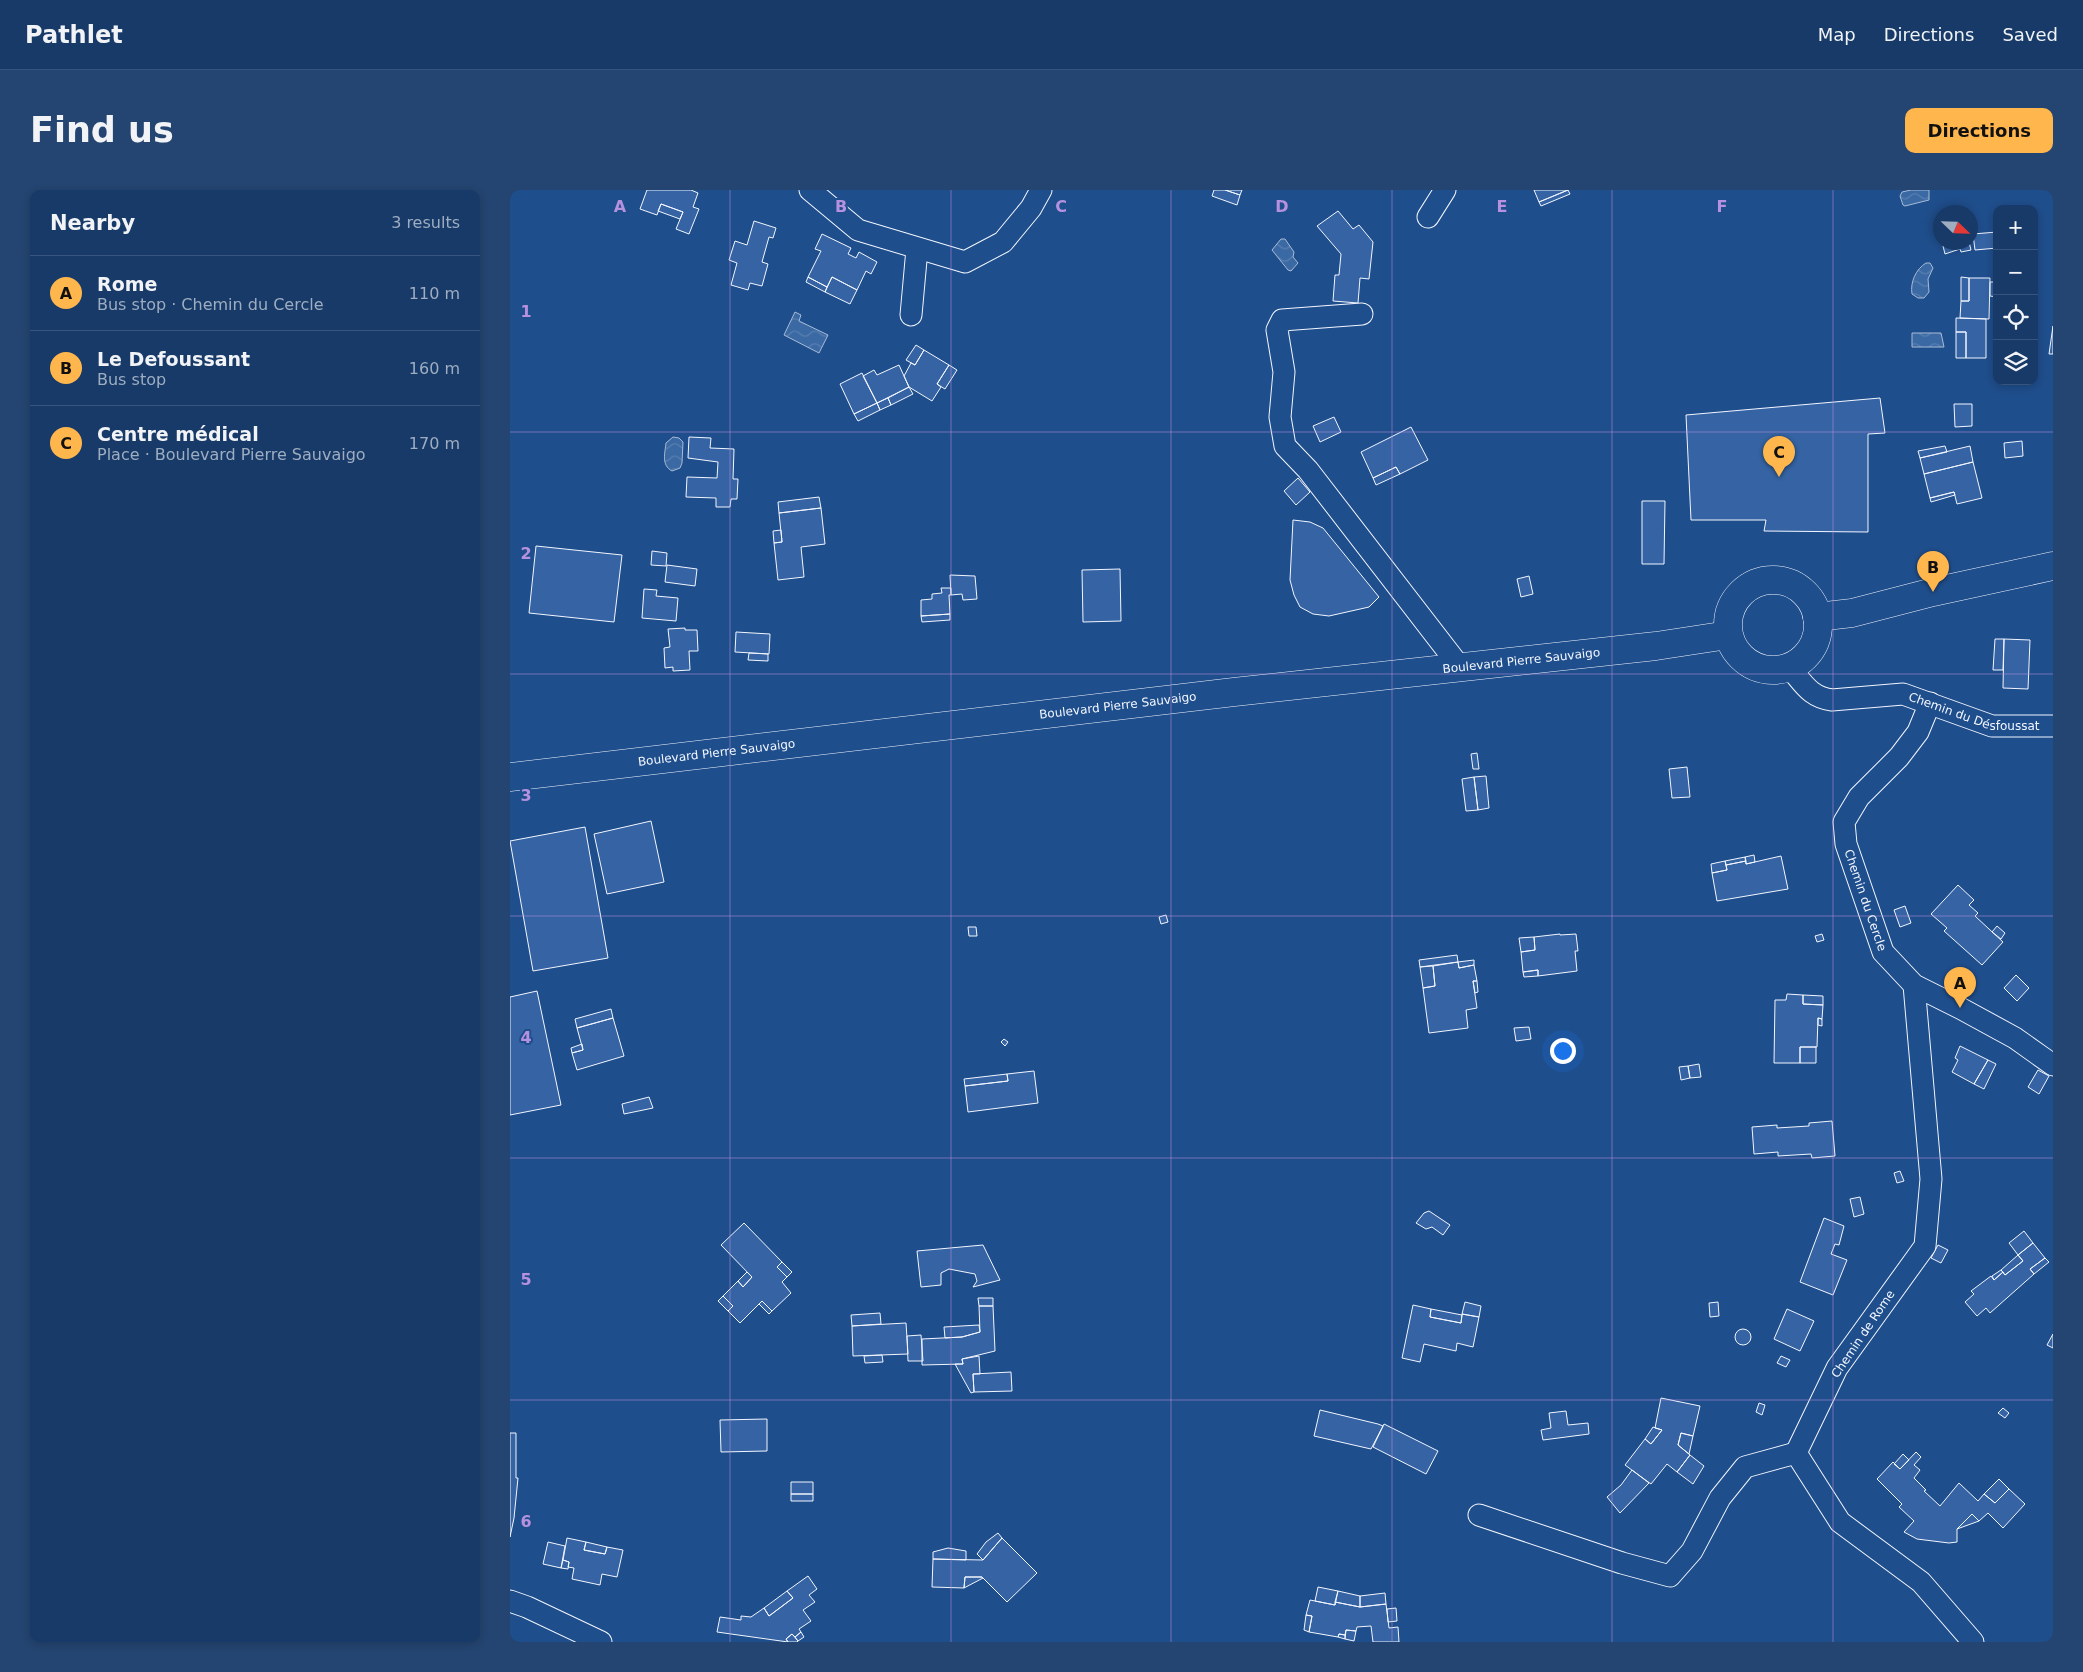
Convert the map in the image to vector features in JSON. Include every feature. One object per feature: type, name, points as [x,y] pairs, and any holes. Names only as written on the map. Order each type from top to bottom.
[{"type":"main road","points":[[1817,617],[1852,613],[1933,592],[2053,566]]},
{"type":"main road","points":[[1763,580],[1778,580],[1792,583],[1804,592],[1813,603],[1817,617],[1818,632],[1813,647],[1803,659],[1790,668],[1774,671],[1758,669],[1744,662],[1734,650],[1728,636],[1727,621],[1730,607],[1738,595],[1750,586],[1763,580]]},
{"type":"main road","name":"Boulevard Pierre Sauvaigo","points":[[510,777],[1234,692],[1656,646],[1728,636]]},
{"type":"street","points":[[810,190],[858,230],[964,262],[1003,242],[1031,208],[1041,190]]},
{"type":"street","points":[[1428,217],[1445,190]]},
{"type":"street","points":[[911,315],[917,249]]},
{"type":"street","points":[[1362,314],[1282,320],[1277,330],[1284,372],[1280,417],[1285,446],[1308,470],[1460,667]]},
{"type":"street","name":"Chemin du Désfoussat","points":[[1790,668],[1812,694],[1822,699],[1832,700],[1903,694],[1992,726],[2053,726]]},
{"type":"street","name":"Chemin du Cercle","points":[[1930,703],[1918,732],[1899,757],[1859,797],[1844,822],[1846,844],[1883,952],[1914,985],[2015,1038],[2053,1064]]},
{"type":"street","name":"Chemin de Rome","points":[[1796,1453],[1837,1368],[1925,1246],[1931,1178],[1914,985]]},
{"type":"street","points":[[1479,1515],[1670,1576],[1692,1550],[1720,1498],[1745,1467],[1796,1453],[1840,1522],[1920,1582],[1974,1642]]},
{"type":"street","points":[[510,1601],[601,1642]]},
{"type":"water","points":[[1929,190],[1929,200],[1903,205],[1900,196],[1902,192]]},
{"type":"water","points":[[1281,239],[1285,239],[1294,252],[1293,257],[1298,263],[1291,271],[1288,270],[1272,250]]},
{"type":"water","points":[[1926,263],[1930,263],[1933,268],[1928,279],[1929,292],[1924,298],[1918,298],[1912,294],[1913,280],[1919,269]]},
{"type":"water","points":[[795,312],[801,315],[799,321],[828,335],[819,353],[784,335]]},
{"type":"water","points":[[1912,333],[1941,333],[1944,347],[1912,347]]},
{"type":"water","points":[[673,437],[679,438],[683,442],[682,463],[680,468],[672,471],[666,466],[665,455],[666,443]]},
{"type":"building","points":[[647,190],[691,190],[698,193],[693,207],[699,209],[689,234],[676,229],[683,212],[661,204],[657,215],[640,209]]},
{"type":"building","points":[[1214,190],[1225,190],[1240,195],[1237,205],[1212,196]]},
{"type":"building","points":[[1225,190],[1242,190],[1240,195]]},
{"type":"building","points":[[1534,190],[1568,190],[1539,202]]},
{"type":"building","points":[[1568,190],[1570,194],[1541,206],[1539,202]]},
{"type":"building","points":[[661,204],[683,212],[680,219],[658,211]]},
{"type":"building","points":[[1338,211],[1353,229],[1359,225],[1373,242],[1369,279],[1360,278],[1358,303],[1333,301],[1335,275],[1339,275],[1341,254],[1317,226]]},
{"type":"building","points":[[754,221],[776,228],[773,238],[769,237],[762,262],[768,264],[762,286],[750,283],[748,290],[731,285],[737,263],[729,260],[735,241],[747,245]]},
{"type":"building","points":[[1993,232],[1993,248],[1978,250],[1978,234]]},
{"type":"building","points":[[822,234],[851,248],[848,254],[856,258],[859,252],[877,262],[871,274],[866,271],[857,290],[832,277],[827,287],[808,277],[821,251],[815,249]]},
{"type":"building","points":[[1944,250],[1957,250],[1945,254]]},
{"type":"building","points":[[808,277],[827,287],[825,292],[806,282]]},
{"type":"building","points":[[832,277],[857,290],[850,304],[825,292]]},
{"type":"building","points":[[1961,277],[1969,278],[1969,301],[1961,301]]},
{"type":"building","points":[[1969,278],[1990,278],[1989,319],[1960,318],[1961,301],[1969,301]]},
{"type":"building","points":[[1990,282],[1993,282],[1993,296],[1990,296]]},
{"type":"building","points":[[1956,318],[1986,319],[1986,358],[1966,358],[1966,332],[1956,332]]},
{"type":"building","points":[[2053,326],[2053,354],[2049,354]]},
{"type":"building","points":[[1956,332],[1966,332],[1966,358],[1956,358]]},
{"type":"building","points":[[916,345],[924,350],[915,365],[906,360]]},
{"type":"building","points":[[924,350],[949,365],[937,384],[941,387],[932,401],[909,387],[904,376],[911,363],[915,365]]},
{"type":"building","points":[[899,365],[909,387],[877,403],[863,376],[874,370],[877,375]]},
{"type":"building","points":[[949,365],[957,370],[945,389],[937,384]]},
{"type":"building","points":[[862,373],[877,403],[854,414],[840,384]]},
{"type":"building","points":[[909,387],[913,394],[891,405],[888,398]]},
{"type":"building","points":[[888,398],[891,405],[880,410],[877,403]]},
{"type":"building","points":[[1880,398],[1885,433],[1868,434],[1868,532],[1764,531],[1766,520],[1691,520],[1686,415]]},
{"type":"building","points":[[877,403],[880,410],[858,421],[854,414]]},
{"type":"building","points":[[1954,404],[1972,404],[1972,426],[1955,427]]},
{"type":"building","points":[[1334,417],[1341,432],[1320,442],[1313,426]]},
{"type":"building","points":[[1411,427],[1428,460],[1400,474],[1396,467],[1373,478],[1361,452]]},
{"type":"building","points":[[689,437],[711,438],[710,448],[734,449],[733,479],[738,479],[737,499],[731,499],[730,507],[716,507],[716,498],[686,497],[687,477],[717,478],[718,462],[688,458]]},
{"type":"building","points":[[2022,441],[2023,456],[2005,458],[2004,443]]},
{"type":"building","points":[[1945,446],[1947,452],[1920,458],[1918,451]]},
{"type":"building","points":[[1970,446],[1973,462],[1924,474],[1920,458]]},
{"type":"building","points":[[1973,462],[1982,498],[1957,504],[1954,492],[1930,498],[1924,474]]},
{"type":"building","points":[[1396,467],[1400,474],[1376,485],[1373,478]]},
{"type":"building","points":[[1298,478],[1310,492],[1296,505],[1284,491]]},
{"type":"building","points":[[1954,492],[1955,495],[1931,502],[1930,498]]},
{"type":"building","points":[[819,497],[821,508],[779,513],[778,502]]},
{"type":"building","points":[[1642,501],[1665,501],[1664,564],[1642,564]]},
{"type":"building","points":[[821,508],[825,544],[801,547],[804,577],[778,580],[774,543],[782,542],[779,513]]},
{"type":"building","points":[[1293,520],[1310,522],[1323,528],[1379,597],[1369,607],[1329,616],[1313,614],[1300,607],[1290,580]]},
{"type":"building","points":[[781,530],[782,542],[774,543],[773,531]]},
{"type":"building","points":[[536,546],[622,555],[614,622],[529,613]]},
{"type":"building","points":[[652,551],[667,553],[666,566],[651,565]]},
{"type":"building","points":[[667,565],[697,569],[695,586],[665,582]]},
{"type":"building","points":[[1120,569],[1121,621],[1083,622],[1082,570]]},
{"type":"building","points":[[950,575],[975,576],[977,599],[963,600],[962,594],[951,595]]},
{"type":"building","points":[[1529,576],[1533,594],[1521,597],[1517,579]]},
{"type":"building","points":[[941,588],[951,588],[951,595],[949,595],[950,614],[921,616],[921,600],[932,599],[932,594],[942,593]]},
{"type":"building","points":[[644,589],[657,590],[656,596],[678,598],[676,621],[642,618]]},
{"type":"building","points":[[950,614],[950,620],[922,622],[921,616]]},
{"type":"building","points":[[685,628],[685,630],[697,630],[698,651],[689,651],[690,670],[673,671],[673,667],[665,668],[664,648],[670,647],[668,629]]},
{"type":"building","points":[[736,632],[770,634],[769,654],[735,652]]},
{"type":"building","points":[[1995,639],[2004,639],[2003,670],[1993,670]]},
{"type":"building","points":[[2004,639],[2030,640],[2028,689],[2003,688]]},
{"type":"building","points":[[749,653],[768,654],[768,661],[748,660]]},
{"type":"building","points":[[1477,753],[1479,769],[1473,769],[1471,754]]},
{"type":"building","points":[[1687,767],[1690,797],[1672,798],[1669,769]]},
{"type":"building","points":[[1486,776],[1489,808],[1478,810],[1474,777]]},
{"type":"building","points":[[1474,777],[1478,810],[1466,811],[1462,779]]},
{"type":"building","points":[[651,821],[664,882],[607,894],[594,834]]},
{"type":"building","points":[[585,827],[608,958],[533,971],[510,841]]},
{"type":"building","points":[[1754,855],[1755,862],[1746,864],[1745,857]]},
{"type":"building","points":[[1781,856],[1788,889],[1717,901],[1712,873],[1727,870],[1726,865],[1746,861],[1746,864]]},
{"type":"building","points":[[1745,857],[1746,861],[1726,865],[1725,861]]},
{"type":"building","points":[[1725,861],[1727,870],[1712,873],[1711,864]]},
{"type":"building","points":[[1958,885],[1974,900],[1969,905],[1978,913],[1975,916],[2003,942],[1982,965],[1944,931],[1947,928],[1931,914]]},
{"type":"building","points":[[1905,906],[1911,923],[1900,927],[1894,910]]},
{"type":"building","points":[[1166,915],[1168,922],[1161,924],[1159,917]]},
{"type":"building","points":[[1997,926],[2005,933],[2001,939],[1992,932]]},
{"type":"building","points":[[968,927],[976,927],[977,936],[969,936]]},
{"type":"building","points":[[1576,934],[1578,951],[1575,951],[1577,971],[1538,976],[1538,970],[1523,972],[1521,952],[1535,950],[1534,937]]},
{"type":"building","points":[[1822,934],[1824,940],[1817,942],[1815,936]]},
{"type":"building","points":[[1534,937],[1535,950],[1521,952],[1519,938]]},
{"type":"building","points":[[1457,955],[1458,962],[1420,967],[1419,960]]},
{"type":"building","points":[[1474,960],[1474,965],[1459,968],[1458,962]]},
{"type":"building","points":[[1458,962],[1459,968],[1474,965],[1477,981],[1473,981],[1477,1008],[1466,1010],[1468,1028],[1429,1033],[1423,988],[1435,986],[1433,966]]},
{"type":"building","points":[[1433,966],[1435,986],[1423,988],[1420,967]]},
{"type":"building","points":[[1538,970],[1538,976],[1524,977],[1523,972]]},
{"type":"building","points":[[2016,975],[2029,988],[2017,1001],[2004,988]]},
{"type":"building","points":[[1473,981],[1477,981],[1478,992],[1475,993]]},
{"type":"building","points":[[537,991],[561,1105],[510,1115],[510,997]]},
{"type":"building","points":[[1787,994],[1803,995],[1803,1004],[1823,1005],[1822,1019],[1818,1018],[1817,1047],[1800,1047],[1800,1063],[1774,1063],[1775,1000],[1786,1000]]},
{"type":"building","points":[[1803,995],[1823,996],[1823,1005],[1803,1004]]},
{"type":"building","points":[[611,1009],[613,1018],[577,1028],[575,1019]]},
{"type":"building","points":[[613,1018],[624,1056],[577,1070],[572,1053],[583,1050],[577,1028]]},
{"type":"building","points":[[1818,1018],[1822,1019],[1822,1026],[1818,1025]]},
{"type":"building","points":[[1529,1027],[1531,1039],[1516,1041],[1514,1028]]},
{"type":"building","points":[[1004,1039],[1008,1042],[1005,1046],[1001,1042]]},
{"type":"building","points":[[582,1044],[583,1050],[572,1053],[571,1048]]},
{"type":"building","points":[[1960,1046],[1988,1060],[1974,1084],[1952,1072],[1958,1060],[1955,1058]]},
{"type":"building","points":[[1800,1047],[1816,1047],[1816,1063],[1800,1063]]},
{"type":"building","points":[[1988,1060],[1996,1064],[1984,1089],[1974,1084]]},
{"type":"building","points":[[1699,1064],[1701,1077],[1690,1078],[1688,1066]]},
{"type":"building","points":[[1688,1066],[1690,1078],[1681,1080],[1679,1067]]},
{"type":"building","points":[[2038,1070],[2049,1076],[2039,1094],[2028,1087]]},
{"type":"building","points":[[1034,1071],[1038,1103],[968,1112],[965,1086],[1008,1081],[1007,1074]]},
{"type":"building","points":[[1007,1074],[1008,1081],[965,1086],[964,1079]]},
{"type":"building","points":[[649,1097],[653,1108],[624,1114],[622,1104]]},
{"type":"building","points":[[1832,1121],[1835,1156],[1812,1158],[1811,1154],[1778,1156],[1778,1152],[1754,1154],[1752,1127],[1777,1125],[1777,1128],[1809,1126],[1809,1123]]},
{"type":"building","points":[[1900,1171],[1904,1181],[1897,1183],[1894,1173]]},
{"type":"building","points":[[1860,1197],[1864,1214],[1854,1217],[1850,1199]]},
{"type":"building","points":[[1429,1211],[1450,1225],[1443,1235],[1432,1227],[1426,1229],[1416,1223],[1424,1213]]},
{"type":"building","points":[[1824,1218],[1844,1226],[1839,1245],[1835,1244],[1831,1254],[1847,1260],[1833,1295],[1800,1282]]},
{"type":"building","points":[[744,1223],[782,1262],[777,1267],[787,1277],[782,1282],[791,1293],[772,1311],[762,1301],[740,1323],[728,1311],[733,1306],[723,1296],[738,1281],[743,1287],[752,1277],[721,1245]]},
{"type":"building","points":[[2024,1231],[2033,1243],[2018,1255],[2009,1243]]},
{"type":"building","points":[[2033,1243],[2045,1258],[2030,1269],[2034,1274],[1990,1313],[1986,1308],[1977,1316],[1965,1302],[1974,1294],[1971,1291],[1991,1276],[1994,1280],[2003,1272],[2005,1275],[2023,1261],[2018,1255]]},
{"type":"building","points":[[983,1245],[1000,1280],[973,1287],[977,1281],[975,1274],[949,1269],[941,1273],[941,1285],[921,1287],[917,1251]]},
{"type":"building","points":[[1938,1245],[1948,1250],[1941,1263],[1931,1258]]},
{"type":"building","points":[[2018,1255],[2023,1261],[2005,1275],[2001,1270]]},
{"type":"building","points":[[2045,1258],[2049,1262],[2034,1274],[2030,1269]]},
{"type":"building","points":[[782,1262],[792,1272],[787,1277],[777,1267]]},
{"type":"building","points":[[2001,1270],[2003,1272],[1994,1280],[1992,1276]]},
{"type":"building","points":[[747,1272],[752,1277],[743,1287],[738,1281]]},
{"type":"building","points":[[723,1296],[733,1306],[728,1311],[718,1301]]},
{"type":"building","points":[[978,1298],[993,1298],[993,1306],[979,1306]]},
{"type":"building","points":[[762,1301],[772,1311],[769,1314],[759,1304]]},
{"type":"building","points":[[1465,1302],[1481,1306],[1479,1317],[1462,1314]]},
{"type":"building","points":[[1718,1302],[1719,1316],[1710,1317],[1709,1303]]},
{"type":"building","points":[[1413,1305],[1431,1309],[1430,1317],[1461,1323],[1462,1314],[1479,1317],[1473,1347],[1457,1343],[1456,1351],[1424,1344],[1420,1362],[1402,1358]]},
{"type":"building","points":[[979,1306],[993,1306],[995,1351],[962,1359],[963,1364],[922,1365],[922,1339],[962,1337],[980,1332]]},
{"type":"building","points":[[1431,1309],[1462,1315],[1461,1323],[1430,1317]]},
{"type":"building","points":[[1787,1309],[1814,1321],[1800,1351],[1774,1339]]},
{"type":"building","points":[[880,1313],[881,1324],[852,1326],[851,1315]]},
{"type":"building","points":[[906,1323],[908,1354],[853,1356],[852,1326]]},
{"type":"building","points":[[979,1325],[980,1332],[962,1337],[945,1338],[944,1327]]},
{"type":"building","points":[[1743,1329],[1749,1331],[1751,1337],[1749,1343],[1743,1345],[1737,1343],[1735,1337],[1737,1331]]},
{"type":"building","points":[[2053,1334],[2053,1348],[2047,1345]]},
{"type":"building","points":[[921,1335],[923,1361],[908,1361],[907,1336]]},
{"type":"building","points":[[882,1355],[883,1362],[865,1363],[864,1356]]},
{"type":"building","points":[[979,1356],[980,1374],[973,1374],[974,1392],[971,1393],[955,1364],[963,1364],[962,1359]]},
{"type":"building","points":[[1781,1356],[1790,1360],[1786,1367],[1777,1363]]},
{"type":"building","points":[[1011,1372],[1012,1391],[974,1392],[973,1374]]},
{"type":"building","points":[[1661,1398],[1700,1406],[1693,1436],[1681,1433],[1678,1445],[1690,1455],[1677,1472],[1667,1464],[1651,1484],[1625,1465],[1645,1439],[1651,1444],[1662,1430],[1655,1428]]},
{"type":"building","points":[[1759,1403],[1765,1405],[1762,1415],[1756,1412]]},
{"type":"building","points":[[2003,1408],[2009,1413],[2005,1418],[1998,1413]]},
{"type":"building","points":[[1320,1410],[1383,1426],[1371,1449],[1314,1436]]},
{"type":"building","points":[[1566,1411],[1568,1425],[1588,1423],[1589,1434],[1543,1440],[1541,1430],[1551,1428],[1549,1413]]},
{"type":"building","points":[[767,1419],[767,1451],[721,1452],[720,1420]]},
{"type":"building","points":[[1384,1424],[1438,1451],[1426,1474],[1373,1447]]},
{"type":"building","points":[[1653,1427],[1662,1430],[1651,1444],[1645,1439]]},
{"type":"building","points":[[510,1433],[516,1433],[516,1478],[518,1478],[510,1537]]},
{"type":"building","points":[[1681,1433],[1693,1436],[1689,1454],[1678,1445]]},
{"type":"building","points":[[1916,1452],[1921,1457],[1914,1465],[1920,1470],[1914,1478],[1926,1490],[1924,1491],[1940,1506],[1959,1483],[1978,1501],[1984,1494],[1995,1503],[2009,1489],[2025,1504],[2003,1528],[1988,1513],[1979,1521],[1972,1514],[1957,1529],[1957,1542],[1949,1543],[1917,1539],[1904,1532],[1914,1521],[1899,1507],[1902,1504],[1877,1479],[1893,1462],[1900,1469]]},
{"type":"building","points":[[1903,1454],[1909,1460],[1900,1469],[1894,1464]]},
{"type":"building","points":[[1690,1455],[1704,1466],[1693,1484],[1677,1472]]},
{"type":"building","points":[[1632,1470],[1649,1483],[1620,1513],[1607,1497],[1621,1485]]},
{"type":"building","points":[[1999,1479],[2009,1489],[1995,1503],[1984,1494]]},
{"type":"building","points":[[791,1482],[813,1482],[813,1494],[791,1494]]},
{"type":"building","points":[[791,1494],[813,1494],[813,1501],[791,1501]]},
{"type":"building","points":[[1972,1514],[1979,1521],[1957,1529]]},
{"type":"building","points":[[998,1533],[1002,1538],[983,1560],[977,1554],[986,1542]]},
{"type":"building","points":[[567,1538],[586,1542],[584,1550],[605,1554],[607,1547],[623,1550],[617,1577],[602,1574],[600,1585],[572,1579],[574,1568],[568,1567],[569,1562],[563,1560]]},
{"type":"building","points":[[1002,1538],[1037,1573],[1007,1602],[982,1577],[965,1577],[964,1588],[932,1587],[933,1559],[983,1560]]},
{"type":"building","points":[[548,1542],[565,1546],[561,1568],[543,1564]]},
{"type":"building","points":[[586,1542],[607,1547],[605,1554],[584,1550]]},
{"type":"building","points":[[948,1548],[966,1551],[966,1560],[933,1559],[933,1552]]},
{"type":"building","points":[[563,1560],[569,1562],[568,1569],[561,1568]]},
{"type":"building","points":[[808,1576],[817,1589],[809,1595],[815,1602],[803,1610],[811,1621],[799,1629],[801,1632],[795,1637],[792,1634],[786,1639],[788,1642],[717,1632],[720,1617],[741,1620],[741,1616],[751,1617],[764,1608],[769,1616],[793,1598],[787,1591]]},
{"type":"building","points":[[965,1577],[982,1577],[983,1578],[964,1588]]},
{"type":"building","points":[[1318,1587],[1338,1591],[1335,1605],[1315,1601]]},
{"type":"building","points":[[787,1591],[793,1598],[769,1616],[764,1608]]},
{"type":"building","points":[[1338,1591],[1360,1596],[1360,1607],[1335,1602]]},
{"type":"building","points":[[1385,1593],[1386,1604],[1360,1607],[1360,1596]]},
{"type":"building","points":[[1310,1600],[1360,1607],[1386,1604],[1389,1628],[1398,1627],[1399,1642],[1373,1642],[1371,1626],[1357,1627],[1356,1631],[1346,1630],[1345,1635],[1339,1634],[1338,1637],[1309,1632],[1312,1616],[1306,1615]]},
{"type":"building","points":[[1396,1608],[1397,1621],[1388,1622],[1387,1609]]},
{"type":"building","points":[[1306,1615],[1312,1616],[1309,1632],[1304,1630]]},
{"type":"building","points":[[1346,1630],[1356,1631],[1354,1641],[1345,1639]]},
{"type":"building","points":[[801,1632],[804,1637],[798,1641],[795,1637]]},
{"type":"building","points":[[792,1634],[797,1642],[788,1642],[786,1639]]},
{"type":"building","points":[[1339,1634],[1345,1635],[1345,1639],[1338,1637]]},
{"type":"place","name":"Centre médical","points":[[1779,477]]},
{"type":"place","name":"Le Defoussant","points":[[1933,592]]},
{"type":"place","name":"Rome","points":[[1960,1008]]}]
